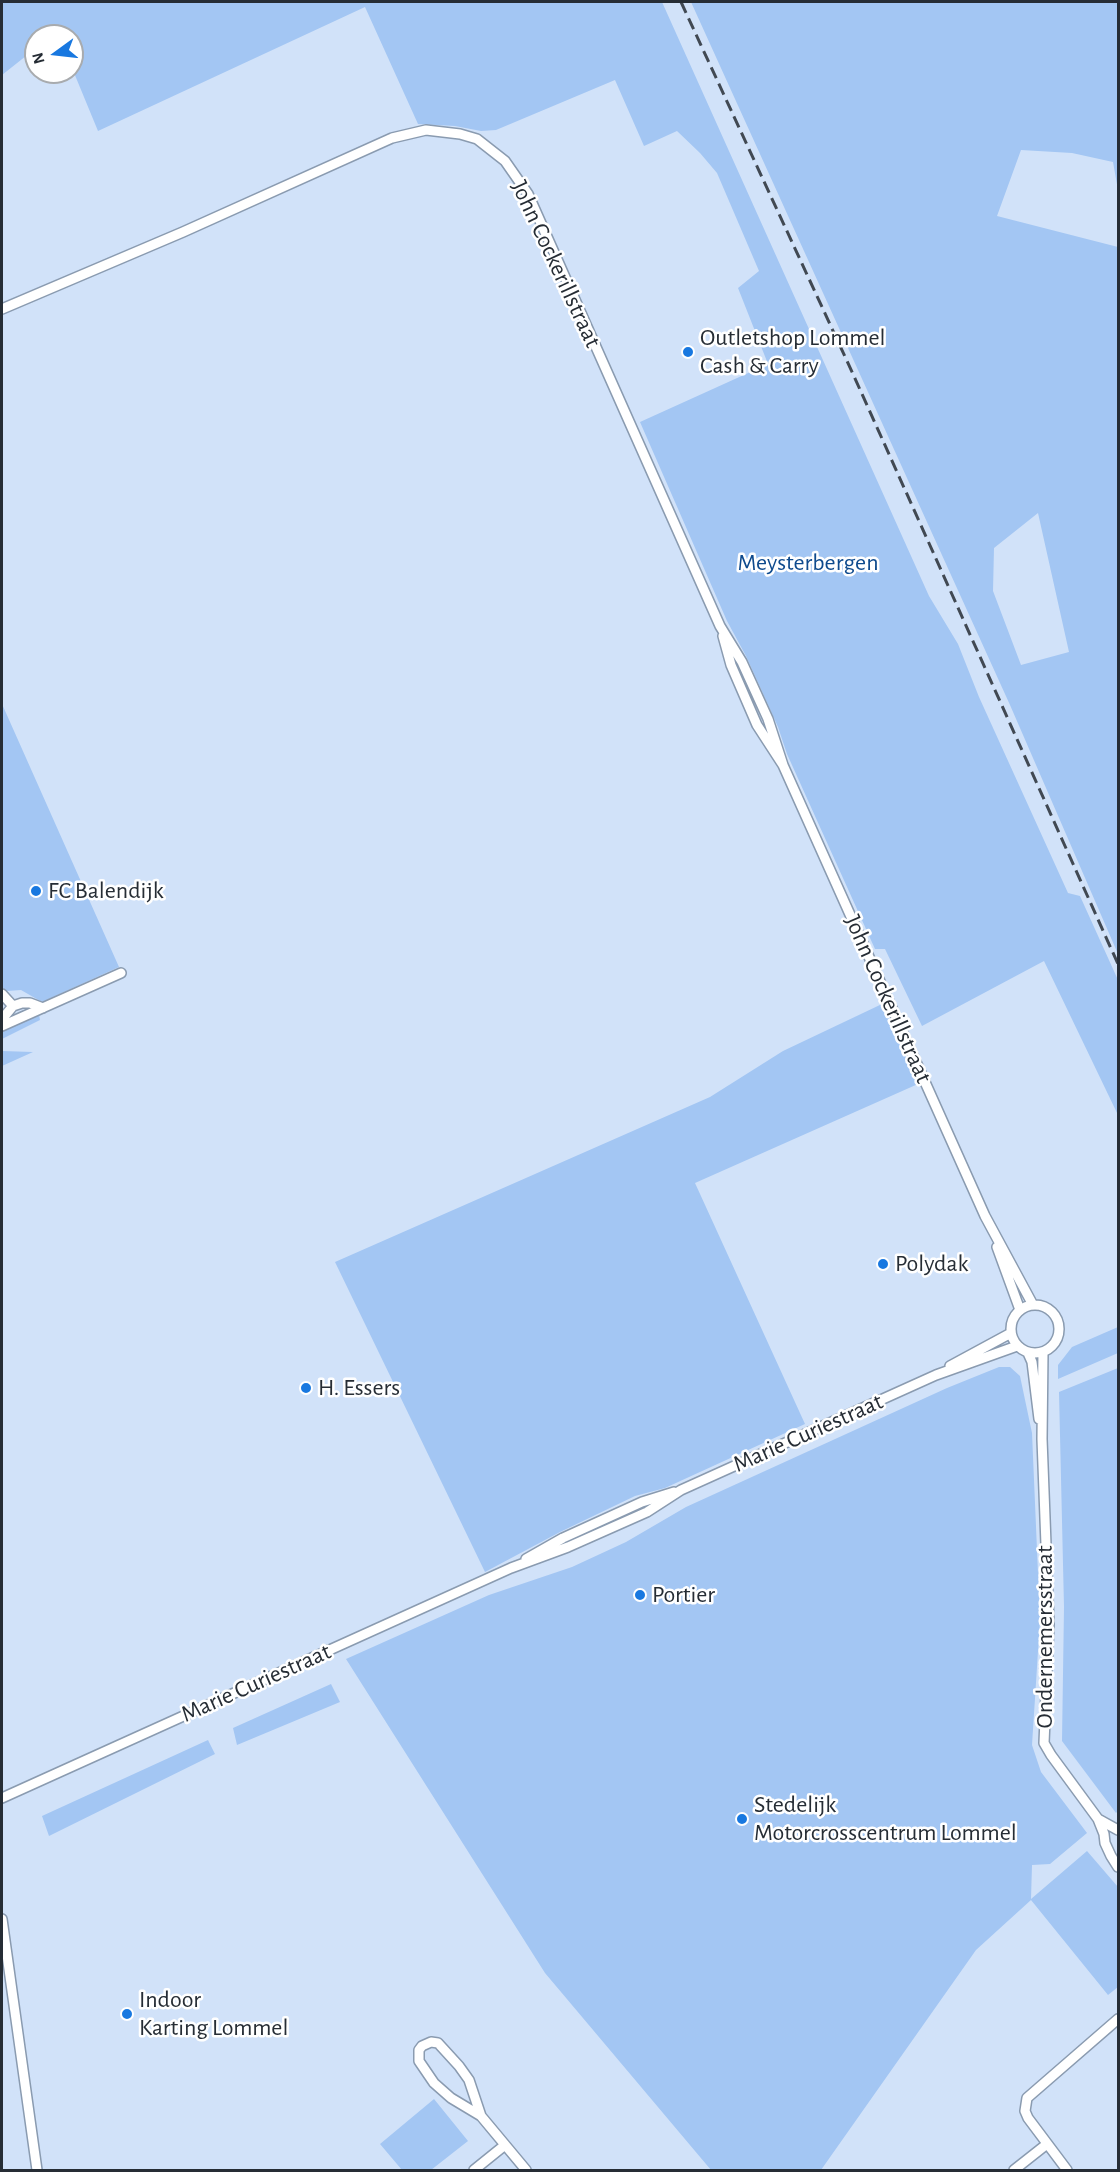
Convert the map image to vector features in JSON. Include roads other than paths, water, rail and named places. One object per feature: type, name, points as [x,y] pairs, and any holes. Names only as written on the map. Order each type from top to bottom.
[{"type":"street","name":"John Cockerillstraat","points":[[2,309],[392,138],[426,130],[460,134],[477,139],[505,161],[528,194],[720,626],[731,665],[757,724],[783,765],[993,1233],[1020,1310]]},
{"type":"street","name":"John Cockerillstraat","points":[[2,314],[16,304]]},
{"type":"street","points":[[43,1008],[30,1003],[13,1006],[3,1018],[3,1026],[121,973]]},
{"type":"street","points":[[2,994],[13,1006]]},
{"type":"street","name":"John Cockerillstraat","points":[[993,1233],[1033,1305]]},
{"type":"street","points":[[1033,1305],[1048,1308],[1058,1320],[1060,1328],[1056,1343],[1043,1353],[1028,1353],[1017,1346],[1011,1333],[1014,1317],[1020,1310],[1033,1305]]},
{"type":"street","points":[[936,1376],[961,1359],[1011,1333]]},
{"type":"street","points":[[936,1376],[1017,1346]]},
{"type":"street","name":"Ondernemersstraat","points":[[1028,1353],[1032,1362],[1041,1439],[1049,1607],[1044,1743],[1098,1818],[1111,1856],[1119,1867]]},
{"type":"street","name":"Ondernemersstraat","points":[[1041,1439],[1043,1353]]},
{"type":"street","name":"Marie Curiestraat","points":[[2,1798],[511,1568],[568,1547],[647,1512],[681,1490],[936,1376]]},
{"type":"street","name":"Ondernemersstraat","points":[[1098,1818],[1119,1830]]},
{"type":"street","points":[[2,1919],[37,2170]]},
{"type":"street","points":[[1067,2170],[1028,2118],[1025,2111],[1027,2098],[1119,2019]]},
{"type":"street","points":[[481,2116],[469,2080],[459,2066],[438,2043],[431,2042],[422,2046],[419,2050],[419,2061],[434,2083],[451,2098],[481,2116],[526,2170]]},
{"type":"street","points":[[1014,2170],[1047,2144]]},
{"type":"street","points":[[474,2170],[505,2145]]},
{"type":"railway","points":[[681,2],[853,374],[1118,964]]},
{"type":"place","name":"Outletshop Lommel Cash & Carry","points":[[688,352]]},
{"type":"place","name":"FC Balendijk","points":[[36,891]]},
{"type":"place","name":"Polydak","points":[[883,1264]]},
{"type":"place","name":"H. Essers","points":[[306,1388]]},
{"type":"place","name":"Portier","points":[[640,1595]]},
{"type":"place","name":"Stedelijk Motorcrosscentrum Lommel","points":[[742,1819]]},
{"type":"place","name":"Indoor Karting Lommel","points":[[127,2014]]},
{"type":"park label","name":"Meysterbergen","points":[[808,563]]}]
